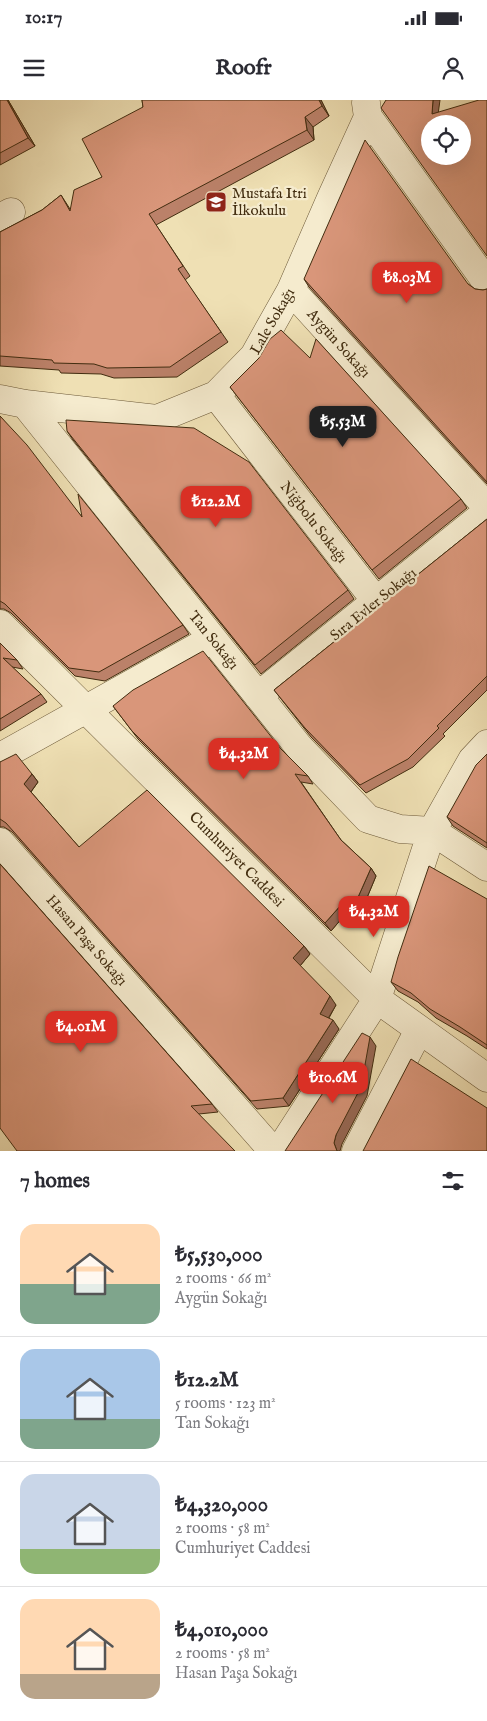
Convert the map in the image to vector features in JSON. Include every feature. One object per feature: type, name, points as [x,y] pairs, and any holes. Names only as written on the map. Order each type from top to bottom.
[{"type":"street","points":[[367,109],[487,283]]},
{"type":"street","name":"Lale Sokağı","points":[[12,402],[157,419],[216,395],[254,356],[291,290],[367,109]]},
{"type":"street","name":"Aygün Sokağı","points":[[291,290],[487,507]]},
{"type":"street","name":"Niğbolu Sokağı","points":[[216,395],[376,601]]},
{"type":"street","name":"Tan Sokağı","points":[[12,402],[212,639],[299,747],[368,819],[400,829],[432,831]]},
{"type":"street","name":"Sıra Evler Sokağı","points":[[258,696],[487,512]]},
{"type":"street","name":"Cumhuriyet Caddesi","points":[[0,624],[377,999],[487,1078]]},
{"type":"street","points":[[0,756],[212,639]]},
{"type":"street","points":[[279,1151],[377,999],[432,831],[472,760],[487,744]]},
{"type":"street","points":[[432,831],[487,867]]},
{"type":"street","name":"Hasan Paşa Sokağı","points":[[0,842],[273,1151]]},
{"type":"street","points":[[356,1151],[419,1030]]},
{"type":"building","points":[[0,100],[7,100],[28,138],[0,153]]},
{"type":"building","points":[[142,100],[319,100],[322,106],[305,117],[307,130],[149,214],[183,266],[178,269],[221,332],[170,367],[107,368],[94,364],[54,363],[52,360],[0,356],[0,232],[42,210],[61,195],[70,211],[74,190],[102,177],[82,139],[143,107]]},
{"type":"building","points":[[386,100],[433,100],[432,114],[479,100],[487,100],[487,256],[422,165],[471,165],[471,115],[421,115],[421,164],[381,108]]},
{"type":"building","points":[[365,140],[468,284],[475,289],[487,289],[487,482],[304,279]]},
{"type":"building","points":[[281,330],[310,358],[316,339],[461,499],[372,570],[230,387],[259,358],[270,339]]},
{"type":"building","points":[[0,416],[27,445],[82,517],[78,494],[183,625],[99,672],[69,668],[0,601]]},
{"type":"building","points":[[66,420],[194,428],[249,462],[348,590],[255,665],[67,431]]},
{"type":"building","points":[[487,519],[487,676],[437,726],[439,728],[408,759],[360,785],[305,728],[274,690]]},
{"type":"building","points":[[0,643],[17,660],[3,658],[41,694],[0,719]]},
{"type":"building","points":[[203,651],[281,749],[308,776],[295,774],[341,840],[371,868],[355,904],[349,896],[325,923],[132,731],[113,706],[133,690]]},
{"type":"building","points":[[16,754],[32,774],[24,784],[79,847],[147,790],[304,946],[293,958],[330,996],[320,1014],[333,1020],[283,1098],[251,1101],[6,823],[0,819],[0,762]]},
{"type":"building","points":[[487,754],[487,843],[447,817],[476,765]]},
{"type":"building","points":[[0,864],[212,1104],[191,1106],[235,1151],[17,1151],[0,1128]]},
{"type":"building","points":[[429,866],[487,899],[487,1045],[430,1009],[411,993],[391,982]]},
{"type":"building","points":[[362,1033],[370,1037],[361,1087],[336,1135],[334,1143],[337,1151],[285,1151]]},
{"type":"building","points":[[411,1059],[487,1108],[487,1151],[363,1151]]},
{"type":"place","name":"Mustafa Itri İlkokulu","points":[[216,202]]}]
